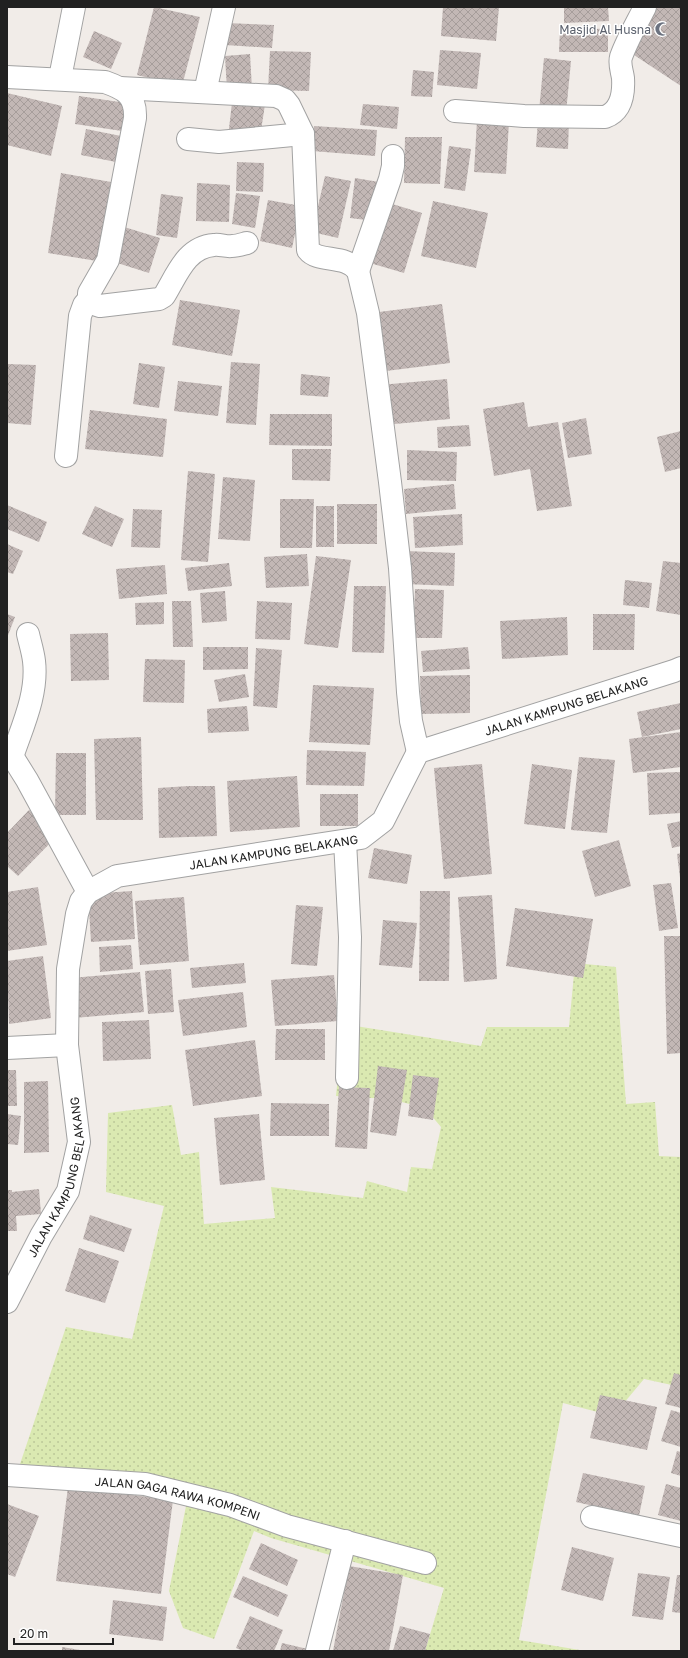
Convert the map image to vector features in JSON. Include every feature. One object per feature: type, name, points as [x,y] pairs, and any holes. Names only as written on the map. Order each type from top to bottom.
[{"type":"street","points":[[60,78],[74,7]]},
{"type":"street","points":[[205,92],[224,7]]},
{"type":"street","points":[[455,111],[524,116],[605,117],[611,115],[619,105],[622,92],[623,79],[620,59],[645,7]]},
{"type":"street","points":[[7,77],[60,78],[105,82],[120,88],[130,95],[136,109],[108,260],[89,293],[89,299],[84,305],[80,316],[66,456]]},
{"type":"street","points":[[120,88],[276,96],[287,102],[303,134],[308,250],[314,254],[348,262],[354,265],[358,270],[368,313],[400,568],[411,721],[418,752]]},
{"type":"street","points":[[188,139],[219,142],[303,134]]},
{"type":"street","points":[[358,270],[390,179],[393,166],[393,156]]},
{"type":"street","points":[[89,299],[94,304],[100,306],[160,299],[164,296],[184,262],[191,253],[198,248],[214,245],[232,246],[248,243]]},
{"type":"street","points":[[28,634],[34,662],[34,684],[27,713],[10,753],[27,780],[88,892]]},
{"type":"street","name":"JALAN KAMPUNG BELAKANG","points":[[7,1302],[41,1236],[68,1191],[79,1142],[67,1045],[68,969],[77,914],[81,901],[88,892],[117,876],[361,838],[383,821],[418,752],[681,668]]},
{"type":"street","points":[[345,841],[350,937],[347,1078]]},
{"type":"street","points":[[7,1048],[67,1045]]},
{"type":"street","name":"JALAN GAGA RAWA KOMPENI","points":[[7,1475],[145,1484],[230,1505],[287,1526],[425,1563]]},
{"type":"street","points":[[592,1517],[681,1536]]},
{"type":"street","points":[[317,1651],[346,1541]]},
{"type":"green space","points":[[575,963],[616,967],[626,1104],[655,1102],[659,1156],[681,1157],[681,1387],[644,1379],[613,1416],[563,1403],[519,1640],[586,1651],[425,1651],[444,1588],[271,1538],[254,1531],[214,1639],[183,1628],[169,1591],[187,1501],[19,1467],[66,1327],[132,1339],[164,1206],[106,1192],[108,1113],[172,1105],[181,1155],[199,1152],[204,1224],[275,1218],[271,1187],[363,1198],[367,1181],[407,1192],[411,1167],[432,1169],[441,1127],[425,1108],[390,1099],[336,1096],[343,1024],[481,1046],[487,1027],[569,1027]]},
{"type":"building","points":[[154,7],[200,17],[182,86],[137,75]]},
{"type":"building","points":[[443,7],[499,7],[496,41],[441,36]]},
{"type":"building","points":[[564,7],[608,7],[609,21],[564,23]]},
{"type":"building","name":"Masjid Al Husna","points":[[657,7],[681,7],[681,86],[628,51]]},
{"type":"building","points":[[226,23],[274,25],[272,48],[225,45]]},
{"type":"building","points":[[560,28],[608,29],[608,52],[559,52]]},
{"type":"building","points":[[94,31],[122,43],[111,69],[83,57]]},
{"type":"building","points":[[440,50],[481,53],[477,89],[437,85]]},
{"type":"building","points":[[270,51],[311,52],[309,91],[268,90]]},
{"type":"building","points":[[250,54],[252,89],[227,90],[225,56]]},
{"type":"building","points":[[544,58],[571,61],[566,113],[539,111]]},
{"type":"building","points":[[413,70],[434,72],[432,97],[411,96]]},
{"type":"building","points":[[7,93],[62,106],[51,156],[7,145]]},
{"type":"building","points":[[233,94],[266,98],[260,137],[228,137]]},
{"type":"building","points":[[79,96],[126,103],[122,131],[75,124]]},
{"type":"building","points":[[363,104],[399,107],[397,129],[360,125]]},
{"type":"building","points":[[477,120],[509,121],[506,174],[474,172]]},
{"type":"building","points":[[538,120],[569,121],[568,149],[536,147]]},
{"type":"building","points":[[314,126],[377,130],[375,156],[312,151]]},
{"type":"building","points":[[86,129],[121,136],[116,162],[81,155]]},
{"type":"building","points":[[405,137],[442,137],[440,184],[404,183]]},
{"type":"building","points":[[449,146],[471,149],[465,191],[444,188]]},
{"type":"building","points":[[237,162],[264,163],[263,192],[236,191]]},
{"type":"building","points":[[61,173],[111,182],[97,261],[48,253]]},
{"type":"building","points":[[325,176],[351,181],[338,238],[312,232]]},
{"type":"building","points":[[355,178],[379,182],[374,221],[350,218]]},
{"type":"building","points":[[197,183],[230,185],[229,222],[196,221]]},
{"type":"building","points":[[236,193],[260,196],[255,228],[232,224]]},
{"type":"building","points":[[161,194],[183,197],[177,238],[156,235]]},
{"type":"building","points":[[268,200],[301,206],[292,248],[260,241]]},
{"type":"building","points":[[433,201],[488,213],[476,268],[421,256]]},
{"type":"building","points":[[389,203],[422,213],[404,273],[370,263]]},
{"type":"building","points":[[121,226],[160,238],[149,273],[111,261]]},
{"type":"building","points":[[180,300],[240,310],[232,356],[172,345]]},
{"type":"building","points":[[442,304],[450,363],[386,371],[379,312]]},
{"type":"building","points":[[231,362],[260,364],[256,425],[226,423]]},
{"type":"building","points":[[139,363],[165,367],[159,408],[133,404]]},
{"type":"building","points":[[7,364],[36,365],[31,425],[7,423]]},
{"type":"building","points":[[301,374],[330,377],[328,397],[300,395]]},
{"type":"building","points":[[447,379],[450,419],[383,425],[380,385]]},
{"type":"building","points":[[178,381],[222,386],[218,416],[174,411]]},
{"type":"building","points":[[524,402],[528,427],[558,422],[572,506],[537,511],[530,469],[494,476],[483,409]]},
{"type":"building","points":[[90,410],[167,419],[163,457],[85,449]]},
{"type":"building","points":[[270,414],[332,414],[332,446],[269,445]]},
{"type":"building","points":[[586,418],[592,454],[568,458],[562,423]]},
{"type":"building","points":[[469,425],[471,446],[438,448],[437,427]]},
{"type":"building","points":[[681,431],[681,468],[665,472],[657,437]]},
{"type":"building","points":[[292,449],[331,449],[330,481],[292,480]]},
{"type":"building","points":[[407,450],[457,452],[456,481],[407,480]]},
{"type":"building","points":[[188,471],[215,474],[208,562],[181,560]]},
{"type":"building","points":[[223,477],[255,480],[250,541],[218,539]]},
{"type":"building","points":[[454,484],[456,509],[406,514],[404,489]]},
{"type":"building","points":[[280,499],[314,499],[312,548],[280,548]]},
{"type":"building","points":[[337,504],[377,504],[377,544],[337,544]]},
{"type":"building","points":[[7,505],[47,522],[39,542],[7,529]]},
{"type":"building","points":[[95,506],[124,519],[112,547],[82,534]]},
{"type":"building","points":[[316,506],[334,506],[334,547],[316,547]]},
{"type":"building","points":[[133,509],[162,510],[160,548],[131,547]]},
{"type":"building","points":[[462,514],[463,545],[415,548],[413,517]]},
{"type":"building","points":[[7,544],[23,551],[13,574],[7,572]]},
{"type":"building","points":[[406,551],[455,553],[454,586],[405,584]]},
{"type":"building","points":[[307,554],[309,586],[266,588],[264,557]]},
{"type":"building","points":[[316,556],[351,560],[338,648],[304,644]]},
{"type":"building","points":[[663,561],[681,563],[681,615],[656,611]]},
{"type":"building","points":[[229,563],[232,586],[188,591],[185,568]]},
{"type":"building","points":[[165,565],[167,594],[119,599],[116,569]]},
{"type":"building","points":[[625,580],[652,583],[649,608],[623,605]]},
{"type":"building","points":[[354,586],[386,586],[384,653],[352,652]]},
{"type":"building","points":[[415,589],[444,590],[442,638],[413,638]]},
{"type":"building","points":[[225,591],[227,621],[202,623],[200,593]]},
{"type":"building","points":[[172,601],[191,601],[193,647],[173,647]]},
{"type":"building","points":[[257,601],[292,603],[290,640],[255,639]]},
{"type":"building","points":[[164,602],[164,624],[136,625],[135,603]]},
{"type":"building","points":[[7,614],[15,617],[7,638]]},
{"type":"building","points":[[593,614],[635,614],[634,650],[593,650]]},
{"type":"building","points":[[567,617],[568,655],[502,659],[500,621]]},
{"type":"building","points":[[108,633],[109,680],[71,681],[70,634]]},
{"type":"building","points":[[203,647],[248,647],[248,669],[203,670]]},
{"type":"building","points":[[468,647],[470,669],[423,672],[421,651]]},
{"type":"building","points":[[256,648],[282,650],[277,708],[253,706]]},
{"type":"building","points":[[145,659],[185,660],[184,703],[143,702]]},
{"type":"building","points":[[245,674],[249,697],[219,702],[214,680]]},
{"type":"building","points":[[470,675],[470,713],[421,714],[420,676]]},
{"type":"building","points":[[313,685],[374,688],[370,745],[309,742]]},
{"type":"building","points":[[681,703],[681,729],[642,737],[637,712]]},
{"type":"building","points":[[247,706],[249,731],[208,733],[207,709]]},
{"type":"building","points":[[681,732],[681,767],[633,773],[629,739]]},
{"type":"building","points":[[141,737],[143,820],[96,820],[94,739]]},
{"type":"building","points":[[307,750],[366,752],[364,786],[306,785]]},
{"type":"building","points":[[56,753],[86,753],[86,815],[55,815]]},
{"type":"building","points":[[579,757],[615,760],[607,833],[571,830]]},
{"type":"building","points":[[482,764],[492,874],[444,879],[434,768]]},
{"type":"building","points":[[532,764],[572,770],[565,829],[524,824]]},
{"type":"building","points":[[681,772],[681,813],[649,815],[647,773]]},
{"type":"building","points":[[297,776],[300,827],[230,832],[227,781]]},
{"type":"building","points":[[215,786],[217,836],[159,838],[158,788]]},
{"type":"building","points":[[320,794],[358,794],[358,826],[320,826]]},
{"type":"building","points":[[29,810],[56,837],[18,876],[7,866],[7,833]]},
{"type":"building","points":[[681,821],[681,846],[672,848],[667,824]]},
{"type":"building","points":[[619,840],[631,886],[595,897],[582,851]]},
{"type":"building","points":[[374,848],[412,855],[407,884],[368,878]]},
{"type":"building","points":[[681,853],[681,878],[680,878],[677,854]]},
{"type":"building","points":[[671,883],[678,928],[659,931],[653,885]]},
{"type":"building","points":[[38,887],[47,945],[7,951],[7,892]]},
{"type":"building","points":[[132,891],[135,939],[91,942],[88,894]]},
{"type":"building","points":[[420,891],[450,891],[449,981],[419,981]]},
{"type":"building","points":[[492,895],[497,979],[464,982],[458,897]]},
{"type":"building","points":[[184,897],[189,961],[140,965],[135,901]]},
{"type":"building","points":[[296,905],[323,907],[317,966],[291,964]]},
{"type":"building","points":[[515,908],[593,919],[583,978],[506,966]]},
{"type":"building","points":[[383,920],[417,923],[412,968],[379,965]]},
{"type":"building","points":[[664,936],[681,936],[681,1053],[667,1054]]},
{"type":"building","points":[[131,945],[133,969],[100,972],[99,947]]},
{"type":"building","points":[[43,956],[51,1018],[9,1024],[7,961]]},
{"type":"building","points":[[244,963],[246,983],[192,988],[190,968]]},
{"type":"building","points":[[171,969],[174,1012],[148,1014],[145,971]]},
{"type":"building","points":[[140,972],[144,1012],[74,1018],[71,978]]},
{"type":"building","points":[[334,975],[338,1021],[275,1026],[271,980]]},
{"type":"building","points":[[243,992],[247,1027],[183,1036],[178,1000]]},
{"type":"building","points":[[149,1020],[151,1059],[103,1061],[102,1022]]},
{"type":"building","points":[[276,1029],[325,1029],[325,1060],[275,1060]]},
{"type":"building","points":[[255,1040],[262,1096],[193,1106],[185,1050]]},
{"type":"building","points":[[378,1066],[407,1070],[396,1136],[370,1132]]},
{"type":"building","points":[[7,1070],[16,1070],[17,1106],[7,1106]]},
{"type":"building","points":[[413,1075],[439,1078],[433,1120],[408,1116]]},
{"type":"building","points":[[48,1081],[49,1152],[24,1153],[24,1082]]},
{"type":"building","points":[[339,1087],[370,1088],[367,1149],[335,1147]]},
{"type":"building","points":[[271,1103],[329,1104],[329,1136],[270,1136]]},
{"type":"building","points":[[7,1114],[21,1116],[18,1145],[7,1144]]},
{"type":"building","points":[[259,1114],[265,1180],[220,1185],[214,1118]]},
{"type":"building","points":[[39,1189],[41,1214],[16,1216],[17,1231],[7,1231],[7,1190],[12,1190],[12,1192]]},
{"type":"building","points":[[90,1215],[132,1229],[124,1252],[83,1239]]},
{"type":"building","points":[[79,1248],[119,1261],[105,1303],[65,1291]]},
{"type":"building","points":[[674,1373],[681,1375],[681,1408],[665,1404]]},
{"type":"building","points":[[600,1395],[657,1407],[647,1450],[590,1438]]},
{"type":"building","points":[[671,1410],[681,1413],[681,1447],[661,1441]]},
{"type":"building","points":[[677,1451],[681,1452],[681,1476],[671,1473]]},
{"type":"building","points":[[583,1473],[645,1486],[639,1516],[576,1502]]},
{"type":"building","points":[[666,1484],[681,1488],[681,1521],[658,1515]]},
{"type":"building","points":[[68,1487],[173,1500],[161,1594],[56,1581]]},
{"type":"building","points":[[7,1504],[39,1516],[15,1577],[7,1574]]},
{"type":"building","points":[[261,1543],[298,1560],[287,1586],[249,1569]]},
{"type":"building","points":[[572,1547],[614,1558],[603,1601],[561,1590]]},
{"type":"building","points":[[349,1566],[403,1575],[389,1651],[333,1651]]},
{"type":"building","points":[[638,1573],[670,1577],[663,1620],[632,1616]]},
{"type":"building","points":[[677,1575],[681,1575],[681,1613],[672,1612]]},
{"type":"building","points":[[243,1576],[288,1595],[278,1617],[233,1597]]},
{"type":"building","points":[[113,1600],[167,1607],[163,1641],[109,1634]]},
{"type":"building","points":[[250,1616],[283,1630],[274,1651],[243,1651],[236,1648]]},
{"type":"building","points":[[400,1626],[430,1634],[425,1651],[393,1651]]},
{"type":"building","points":[[282,1643],[312,1650],[312,1651],[280,1651]]},
{"type":"building","points":[[62,1647],[80,1650],[80,1651],[62,1651]]},
{"type":"place","name":"Masjid Al Husna","points":[[662,29]]}]
